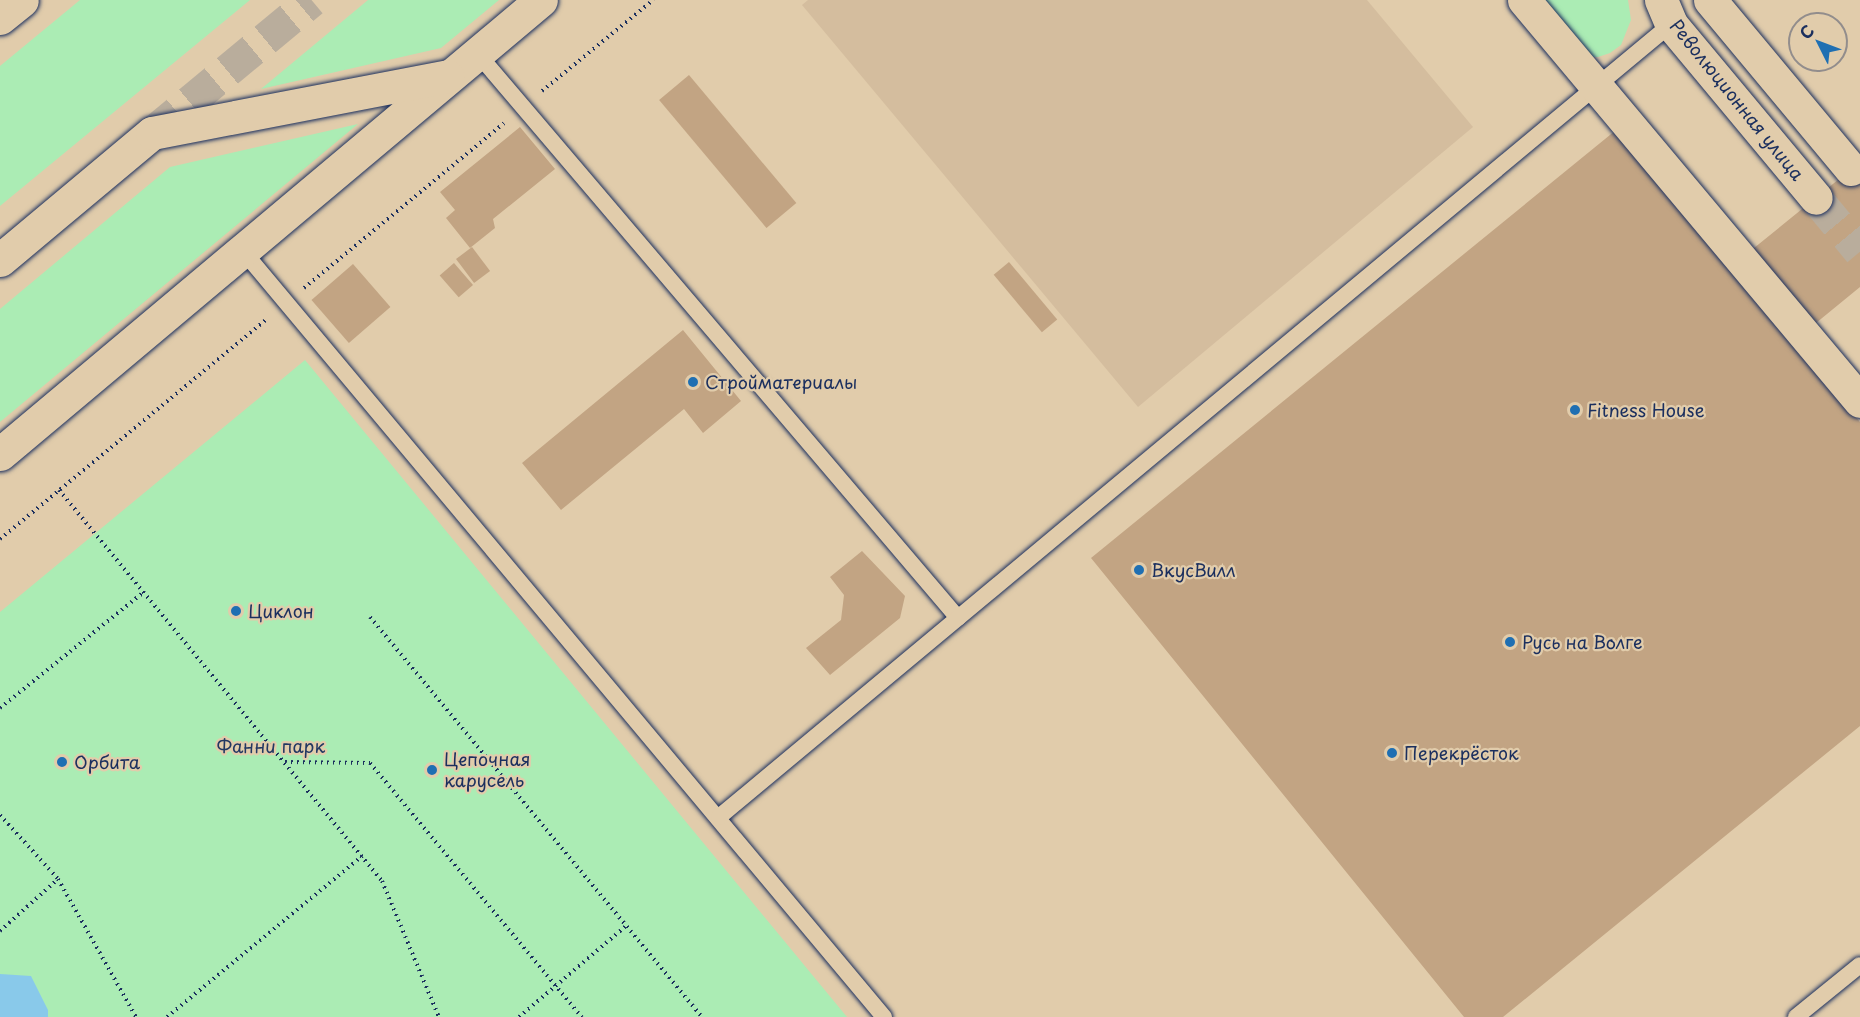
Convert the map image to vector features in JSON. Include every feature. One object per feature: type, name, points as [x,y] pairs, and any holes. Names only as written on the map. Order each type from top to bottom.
[{"type":"street","points":[[0,18],[22,0]]},
{"type":"street","points":[[0,454],[541,0]]},
{"type":"street","points":[[1524,0],[1860,401]]},
{"type":"street","points":[[1710,0],[1851,169]]},
{"type":"street","name":"Революционная улица","points":[[1666,12],[1816,198]]},
{"type":"street","points":[[0,260],[152,133],[448,76]]},
{"type":"lane","points":[[719,817],[1597,86],[1666,12]]},
{"type":"lane","points":[[477,52],[958,618]]},
{"type":"lane","points":[[243,251],[719,817],[884,1017]]},
{"type":"lane","points":[[1796,1017],[1860,965]]},
{"type":"path","points":[[0,539],[653,0]]},
{"type":"path","points":[[59,490],[382,881],[439,1017]]},
{"type":"path","points":[[0,708],[144,592]]},
{"type":"path","points":[[370,617],[702,1017]]},
{"type":"path","points":[[284,762],[370,763],[582,1017]]},
{"type":"path","points":[[0,815],[58,879],[136,1017]]},
{"type":"path","points":[[167,1017],[362,856]]},
{"type":"path","points":[[0,931],[58,879]]},
{"type":"path","points":[[519,1017],[626,926]]},
{"type":"shaded area","points":[[808,0],[1367,0],[1473,127],[1138,407],[802,5]]},
{"type":"green space","points":[[80,0],[250,0],[0,206],[0,66]]},
{"type":"green space","points":[[368,0],[499,0],[441,48],[261,89]]},
{"type":"green space","points":[[1539,0],[1628,0],[1631,20],[1621,45],[1610,53],[1598,57],[1586,57]]},
{"type":"green space","points":[[358,124],[0,422],[0,309],[170,167]]},
{"type":"green space","name":"Фанни парк","points":[[305,360],[847,1017],[0,1017],[0,612]]},
{"type":"water","points":[[0,974],[31,976],[48,1010],[48,1017],[0,1017]]},
{"type":"building","points":[[689,75],[796,203],[766,228],[659,100]]},
{"type":"building","name":"Русь на Волге","points":[[1621,126],[1733,265],[1860,162],[1860,287],[1794,341],[1860,422],[1860,726],[1503,1017],[1464,1017],[1091,558]]},
{"type":"building","points":[[520,127],[555,169],[493,219],[495,228],[470,248],[446,218],[455,210],[440,192]]},
{"type":"building","points":[[472,247],[490,271],[474,283],[456,259]]},
{"type":"building","points":[[1009,262],[1057,319],[1042,332],[994,275]]},
{"type":"building","points":[[454,263],[473,285],[459,297],[440,275]]},
{"type":"building","points":[[353,264],[390,307],[349,343],[311,300]]},
{"type":"building","points":[[683,330],[741,401],[703,433],[684,409],[561,510],[522,463]]},
{"type":"building","points":[[862,551],[905,596],[900,618],[830,675],[806,648],[841,620],[844,595],[830,577]]},
{"type":"tunnel","points":[[152,133],[312,0]]},
{"type":"tunnel","points":[[1816,198],[1860,251]]},
{"type":"place","name":"Стройматериалы","points":[[693,382]]},
{"type":"place","name":"Fitness House","points":[[1575,410]]},
{"type":"place","name":"ВкусВилл","points":[[1139,570]]},
{"type":"place","name":"Циклон","points":[[236,611]]},
{"type":"place","name":"Русь на Волге","points":[[1510,642]]},
{"type":"place","name":"Перекрёсток","points":[[1392,753]]},
{"type":"place","name":"Орбита","points":[[62,762]]},
{"type":"place","name":"Цепочная карусель","points":[[432,770]]}]
